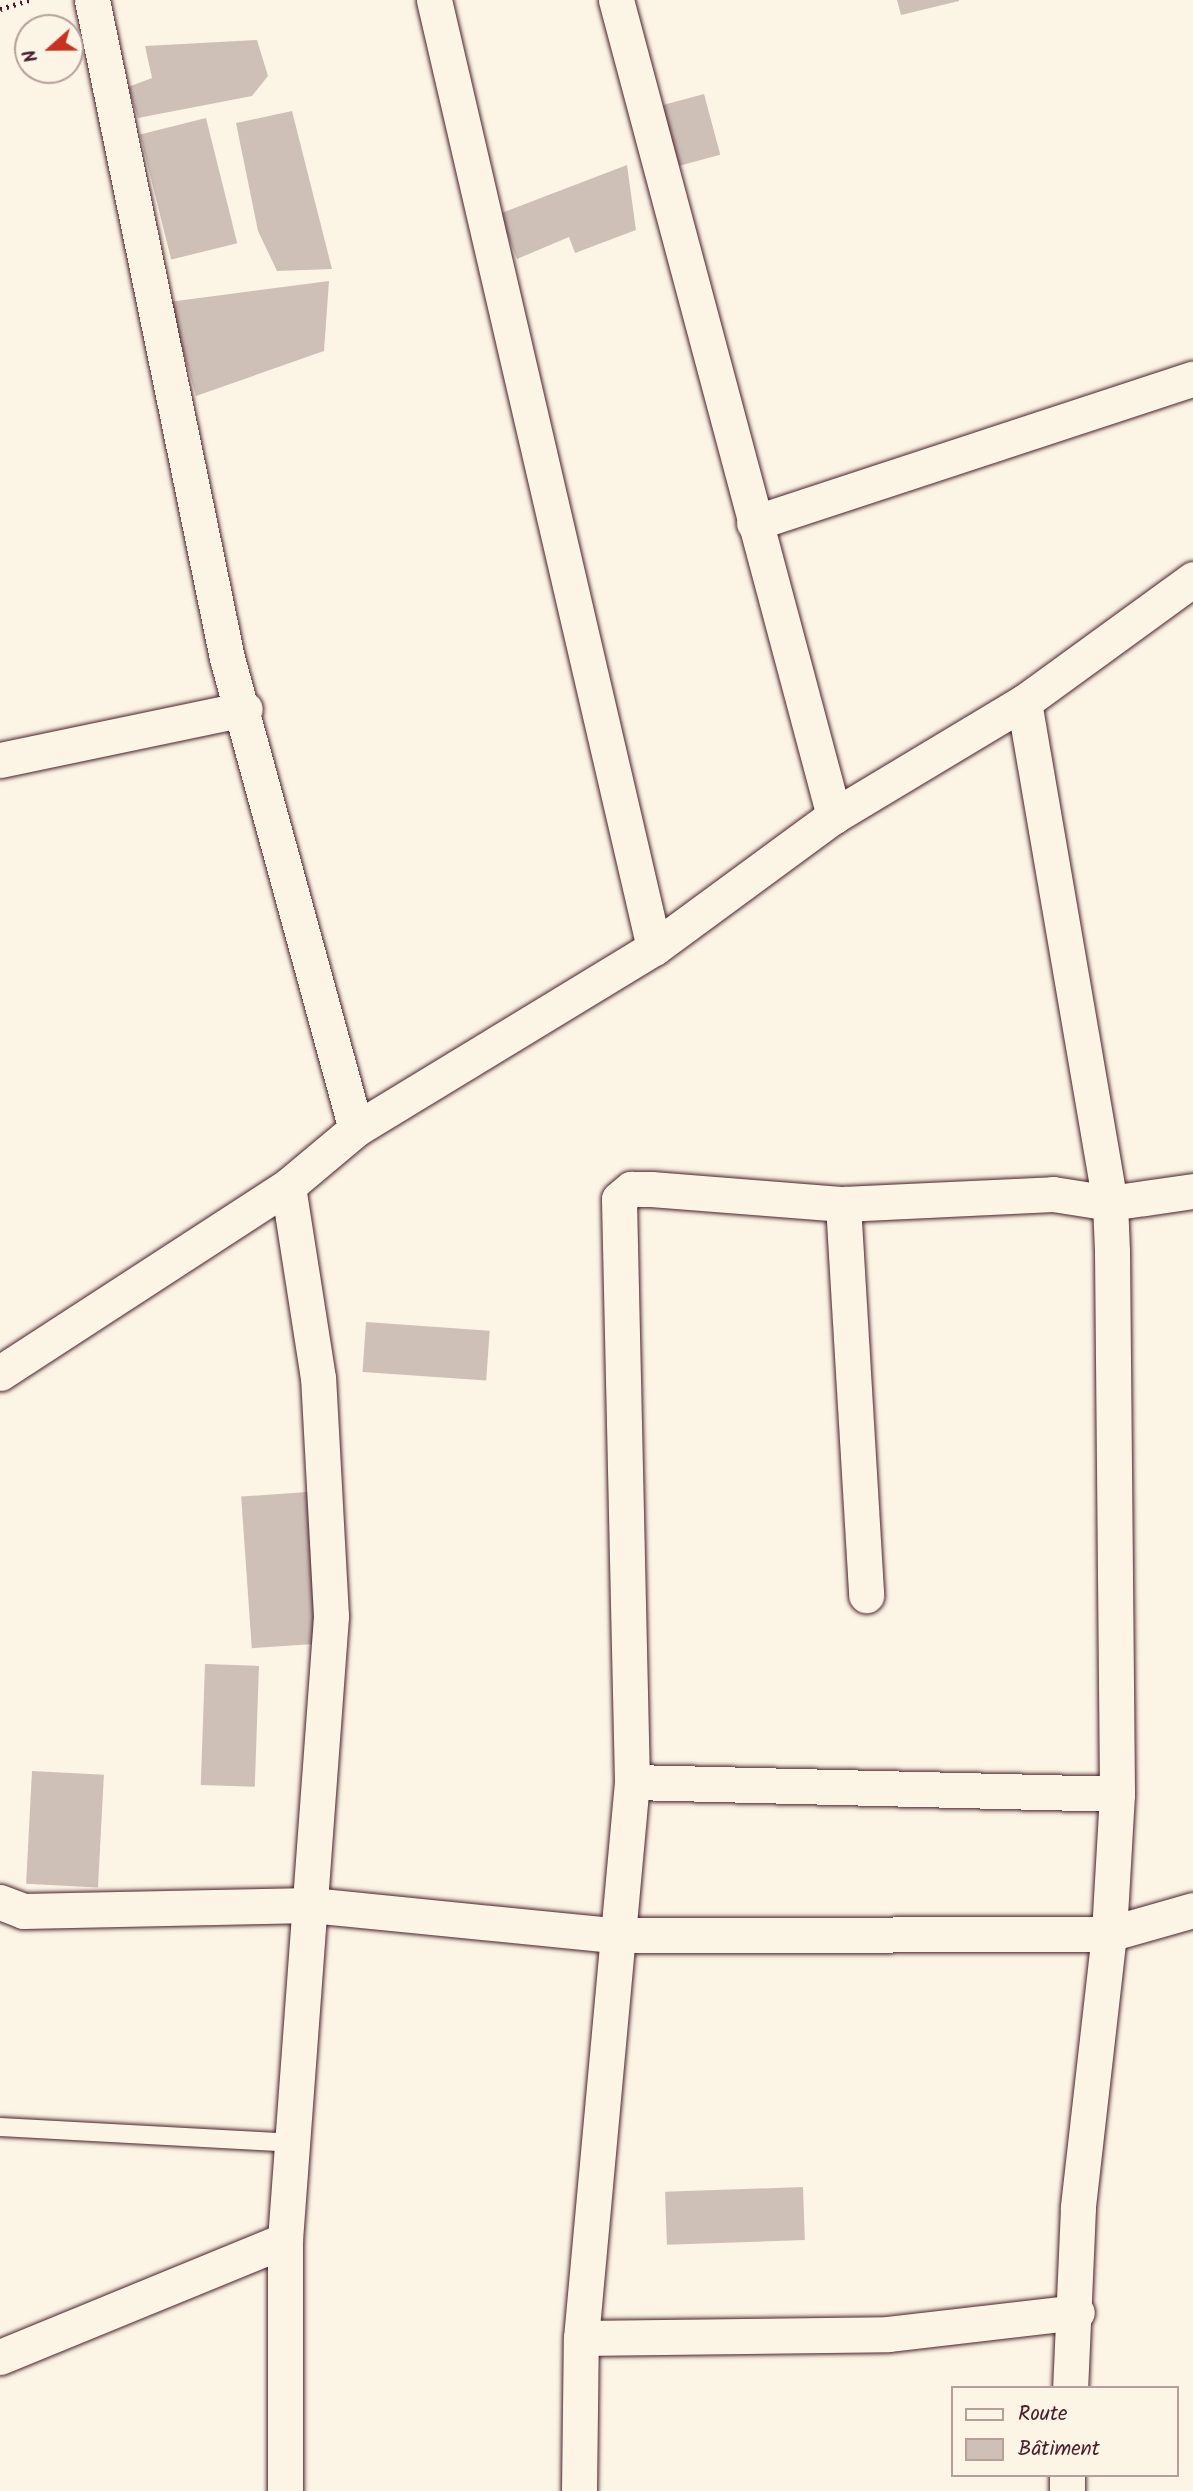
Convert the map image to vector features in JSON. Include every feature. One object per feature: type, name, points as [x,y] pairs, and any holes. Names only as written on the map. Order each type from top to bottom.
[{"type":"street","points":[[92,0],[227,658],[245,709],[356,1129]]},
{"type":"street","points":[[434,0],[654,948]]},
{"type":"street","points":[[616,0],[834,816]]},
{"type":"street","points":[[754,523],[1193,379]]},
{"type":"street","points":[[0,1373],[288,1186],[356,1129],[654,948],[834,816],[1024,702],[1193,579]]},
{"type":"street","points":[[1024,702],[1110,1203],[1116,1794],[1109,1934],[1078,2208],[1077,2312],[1070,2386]]},
{"type":"street","points":[[0,760],[245,709]]},
{"type":"street","points":[[285,2491],[285,2240],[331,1616],[318,1378],[288,1186]]},
{"type":"street","points":[[579,2491],[581,2338],[614,1935],[632,1782],[619,1199],[631,1189],[651,1189],[843,1204],[1054,1194],[1110,1203],[1193,1191]]},
{"type":"street","points":[[843,1204],[866,1595]]},
{"type":"street","points":[[632,1782],[1116,1794]]},
{"type":"street","points":[[0,1902],[23,1911],[311,1905],[614,1935],[1109,1934],[1193,1910]]},
{"type":"street","points":[[0,2357],[285,2240]]},
{"type":"street","points":[[581,2338],[888,2334],[1077,2312]]},
{"type":"lane","points":[[0,2127],[292,2143]]},
{"type":"path","points":[[0,9],[30,0]]},
{"type":"building","points":[[897,0],[959,0],[959,1],[901,15]]},
{"type":"building","points":[[257,40],[268,76],[252,96],[138,118],[128,87],[152,78],[145,46]]},
{"type":"building","points":[[704,94],[720,155],[675,167],[659,106]]},
{"type":"building","points":[[292,111],[332,269],[277,271],[258,231],[236,123]]},
{"type":"building","points":[[206,118],[237,243],[171,260],[140,134]]},
{"type":"building","points":[[627,165],[636,230],[575,253],[569,237],[517,259],[499,214]]},
{"type":"building","points":[[329,281],[324,351],[196,396],[169,302]]},
{"type":"building","points":[[366,1322],[490,1331],[486,1381],[363,1372]]},
{"type":"building","points":[[307,1492],[318,1644],[252,1648],[241,1497]]},
{"type":"building","points":[[205,1664],[259,1666],[255,1787],[201,1785]]},
{"type":"building","points":[[32,1771],[104,1775],[98,1888],[26,1884]]},
{"type":"building","points":[[803,2187],[805,2240],[667,2245],[665,2192]]}]
